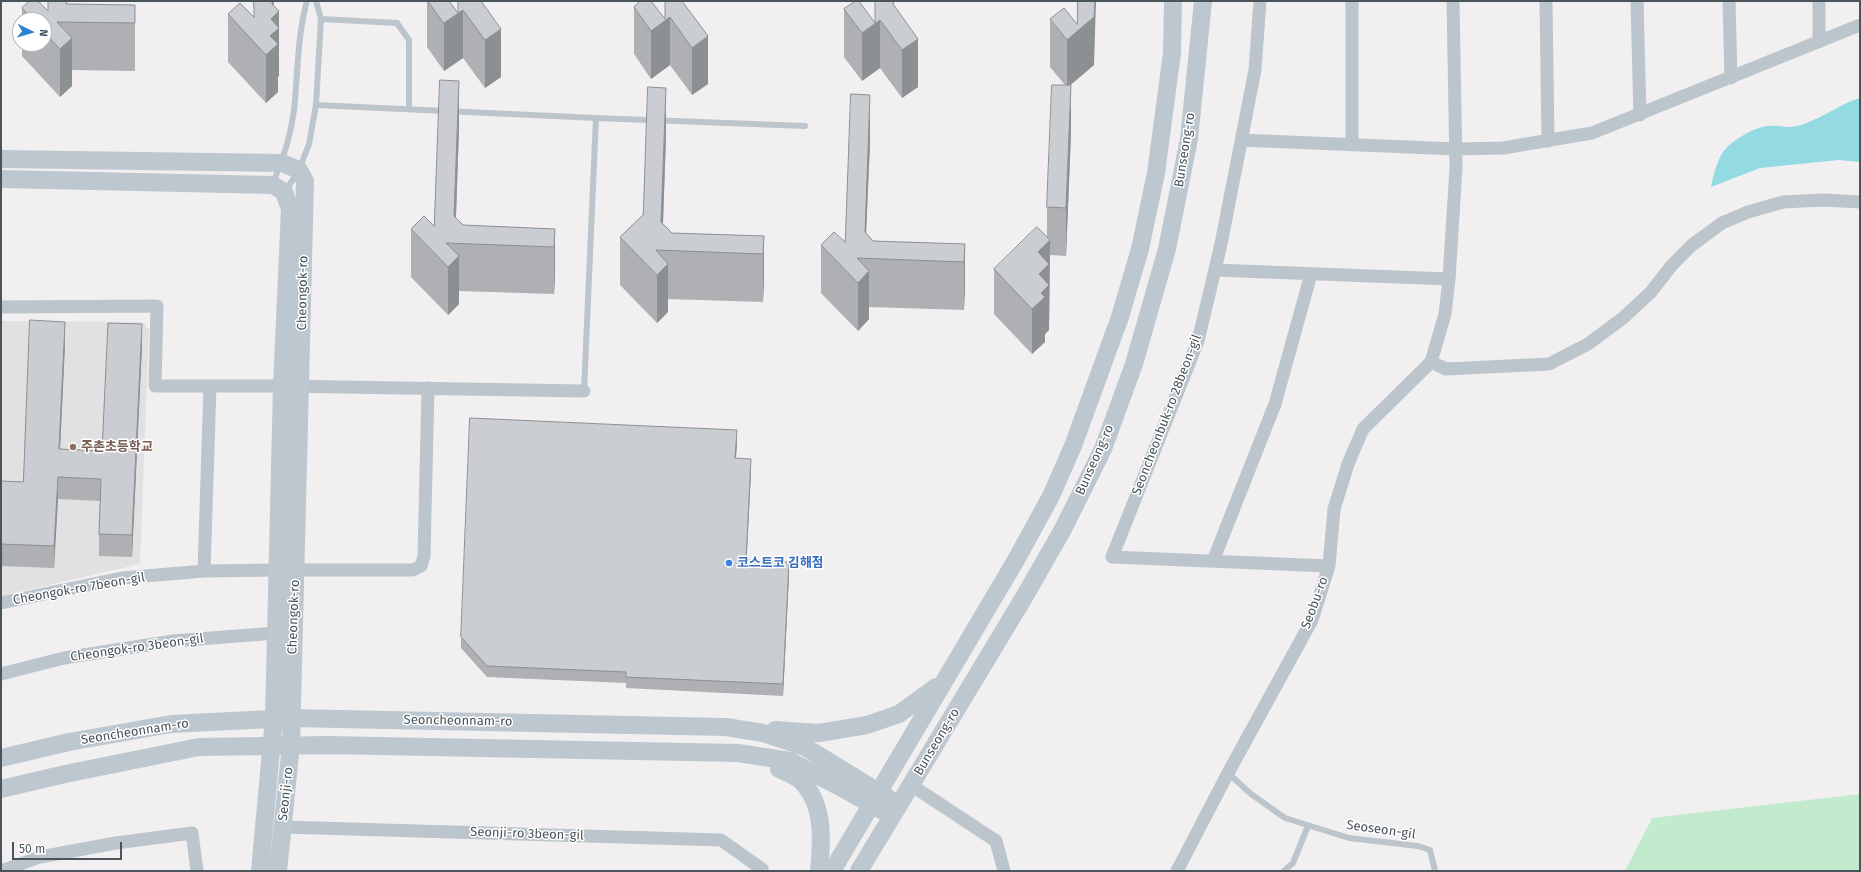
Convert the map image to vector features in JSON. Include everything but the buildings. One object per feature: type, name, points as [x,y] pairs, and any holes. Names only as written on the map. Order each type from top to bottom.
[{"type":"main road","name":"Bunseong-ro","points":[[832,871],[1016,560],[1051,496],[1073,446],[1120,317],[1140,249],[1156,173],[1172,53],[1173,1]]},
{"type":"main road","name":"Bunseong-ro","points":[[859,871],[1023,599],[1062,531],[1103,450],[1134,364],[1167,250],[1190,139],[1203,1]]},
{"type":"main road","points":[[1,160],[282,163],[299,170]]},
{"type":"main road","name":"Cheongok-ro","points":[[282,718],[295,570],[305,180],[299,170]]},
{"type":"main road","points":[[1,179],[278,188]]},
{"type":"main road","name":"Cheongok-ro","points":[[278,188],[290,209],[282,386],[276,633],[282,718]]},
{"type":"main road","points":[[726,727],[819,733],[867,725],[899,714],[943,682]]},
{"type":"main road","name":"Seoncheonnam-ro","points":[[1,758],[69,742],[171,724],[282,718],[726,727],[763,733],[806,747],[895,811]]},
{"type":"main road","name":"Seonji-ro","points":[[278,871],[291,745],[282,718]]},
{"type":"main road","name":"Seonji-ro","points":[[260,871],[272,746],[282,718]]},
{"type":"main road","name":"Seoncheonnam-ro","points":[[1,789],[65,774],[199,747],[327,744],[730,753],[790,761],[875,798]]},
{"type":"main road","points":[[754,756],[798,779],[812,796],[821,821],[822,848],[819,871]]},
{"type":"street","name":"Seoncheonbuk-ro 28beon-gil","points":[[1213,561],[1112,557],[1198,341],[1215,270],[1255,70],[1260,1]]},
{"type":"street","points":[[1352,1],[1352,145]]},
{"type":"street","points":[[1453,1],[1456,168],[1449,279],[1445,314],[1431,362],[1446,369],[1549,364],[1588,344],[1623,318],[1651,292],[1672,265],[1692,245],[1722,223],[1748,212],[1782,202],[1823,200],[1860,202]]},
{"type":"street","points":[[1546,1],[1548,140]]},
{"type":"street","points":[[1637,1],[1640,115]]},
{"type":"street","points":[[1729,1],[1731,78]]},
{"type":"street","points":[[1819,1],[1819,42]]},
{"type":"street","points":[[1241,140],[1456,149],[1503,148],[1592,133],[1640,115],[1860,25]]},
{"type":"street","points":[[1215,270],[1449,279]]},
{"type":"street","points":[[1311,274],[1275,404],[1213,561],[1329,566]]},
{"type":"street","points":[[1,307],[156,306],[155,386],[300,386],[584,391]]},
{"type":"street","name":"Seobu-ro","points":[[1177,871],[1228,773],[1312,620],[1329,566],[1334,509],[1348,464],[1363,429],[1431,362]]},
{"type":"street","points":[[204,571],[210,386]]},
{"type":"street","points":[[295,570],[413,570],[421,566],[424,556],[428,388]]},
{"type":"street","name":"Cheongok-ro 7beon-gil","points":[[1,603],[122,578],[204,571],[277,570]]},
{"type":"street","name":"Cheongok-ro 3beon-gil","points":[[1,674],[64,658],[158,644],[276,633]]},
{"type":"street","points":[[911,785],[996,841],[1004,871]]},
{"type":"street","name":"Seonji-ro 3beon-gil","points":[[282,826],[721,840],[761,870]]},
{"type":"street","points":[[1,871],[40,857],[116,843],[192,833],[197,871]]},
{"type":"lane","points":[[278,188],[294,111],[301,22],[307,1]]},
{"type":"lane","points":[[278,188],[299,170],[309,144],[316,105],[321,19],[316,1]]},
{"type":"lane","points":[[321,19],[397,23],[409,40],[409,109]]},
{"type":"lane","points":[[316,105],[805,126]]},
{"type":"lane","points":[[584,391],[596,118]]},
{"type":"lane","name":"Seoseon-gil","points":[[1228,773],[1251,794],[1285,818],[1349,838],[1418,846],[1430,850],[1434,871]]},
{"type":"lane","points":[[1284,871],[1293,863],[1308,826]]},
{"type":"shaded area","name":"주촌초등학교","points":[[1,321],[143,322],[149,330],[140,564],[1,596]]},
{"type":"green space","points":[[1860,794],[1860,871],[1625,871],[1652,818]]},
{"type":"water","points":[[1860,98],[1860,162],[1839,160],[1760,168],[1711,187],[1723,152],[1731,143],[1743,135],[1756,129],[1768,126],[1798,126]]},
{"type":"place","name":"주촌초등학교","points":[[73,447]]},
{"type":"place","name":"코스트코 김해점","points":[[729,563]]}]
